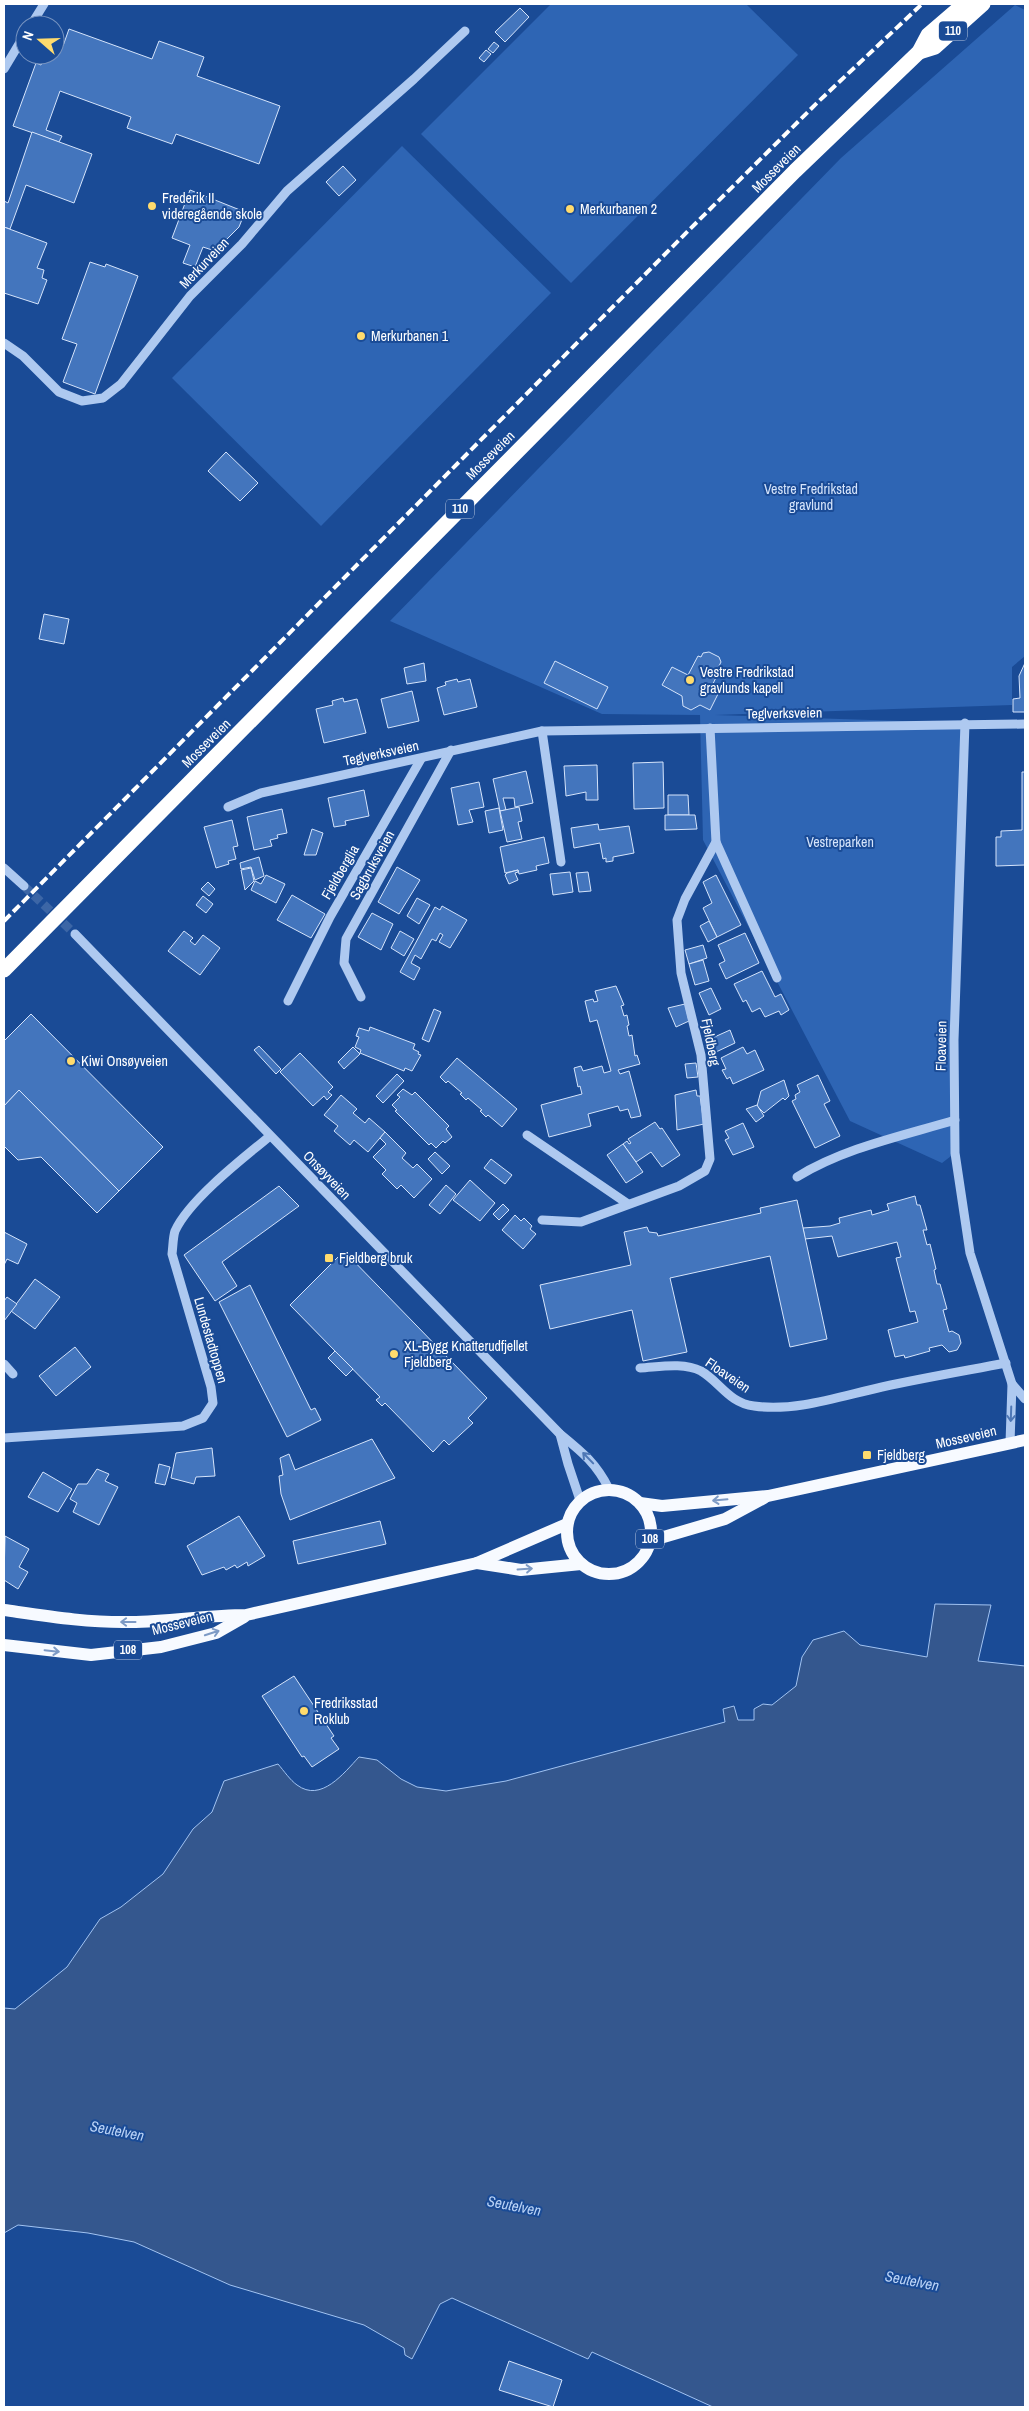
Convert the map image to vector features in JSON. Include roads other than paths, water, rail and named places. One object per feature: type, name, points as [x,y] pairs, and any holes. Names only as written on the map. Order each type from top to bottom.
[{"type":"highway","name":"Mosseveien","points":[[4,970],[788,178],[919,52],[928,35],[964,4]]},
{"type":"highway","name":"Mosseveien","points":[[919,52],[935,47],[983,4]]},
{"type":"main road","name":"Mosseveien","points":[[640,1503],[662,1506],[768,1496],[943,1460],[1025,1440]]},
{"type":"main road","points":[[581,1564],[572,1552],[567,1538],[567,1524],[572,1511],[580,1500],[594,1492],[609,1489]]},
{"type":"main road","name":"108","points":[[581,1564],[594,1572],[610,1574],[626,1570],[640,1560],[650,1541],[651,1528],[648,1514],[640,1503],[626,1493],[609,1489]]},
{"type":"main road","name":"Mosseveien","points":[[650,1541],[725,1519],[768,1496]]},
{"type":"main road","name":"Mosseveien","points":[[4,1610],[82,1620],[129,1622],[176,1620],[214,1615],[246,1616],[477,1563],[567,1524]]},
{"type":"main road","name":"Mosseveien","points":[[477,1563],[521,1570],[581,1564]]},
{"type":"main road","name":"Mosseveien","points":[[4,1645],[91,1655],[152,1648],[216,1633],[246,1616]]},
{"type":"street","points":[[37,15],[44,4]]},
{"type":"street","name":"Merkurveien","points":[[4,343],[23,356],[59,392],[82,401],[104,398],[121,384],[190,296],[242,244],[287,191],[465,32]]},
{"type":"street","points":[[4,70],[15,51]]},
{"type":"street","name":"Teglverksveien","points":[[228,807],[261,793],[542,731],[965,723],[1025,724]]},
{"type":"street","name":"Floaveien","points":[[965,723],[954,1040],[955,1154],[970,1254],[1012,1384],[1010,1443]]},
{"type":"street","points":[[710,728],[716,842],[776,978]]},
{"type":"street","points":[[542,731],[561,862]]},
{"type":"street","name":"Sagbruksveien","points":[[361,997],[344,963],[346,938],[450,750]]},
{"type":"street","name":"Fjeldberglia","points":[[288,1000],[330,917],[421,759]]},
{"type":"street","name":"Fjeldberg","points":[[542,1220],[581,1222],[679,1186],[705,1171],[710,1159],[701,1055],[681,973],[676,920],[684,900],[716,842]]},
{"type":"street","points":[[4,868],[24,886]]},
{"type":"street","name":"Onsøyveien","points":[[75,934],[560,1434],[587,1456],[599,1470],[609,1489]]},
{"type":"street","points":[[797,1177],[817,1164],[846,1153],[955,1120]]},
{"type":"street","points":[[527,1135],[628,1204]]},
{"type":"street","name":"Lundestadtoppen","points":[[4,1438],[183,1426],[203,1418],[213,1403],[212,1395],[172,1254],[174,1233],[183,1216],[231,1168],[270,1136]]},
{"type":"street","name":"Floaveien","points":[[640,1368],[682,1367],[694,1369],[706,1375],[722,1390],[738,1401],[752,1406],[769,1408],[813,1403],[1006,1363]]},
{"type":"street","points":[[4,1364],[14,1374]]},
{"type":"street","name":"Floaveien","points":[[1012,1384],[1025,1399]]},
{"type":"street","name":"Onsøyveien","points":[[560,1434],[580,1500]]},
{"type":"water","name":"Seutelven","points":[[935,1604],[991,1605],[978,1661],[1025,1666],[1025,2407],[713,2407],[592,2352],[588,2359],[452,2298],[440,2304],[412,2359],[405,2355],[404,2348],[364,2325],[230,2285],[134,2242],[88,2233],[18,2225],[4,2233],[4,2008],[15,2009],[67,1967],[100,1919],[121,1907],[163,1874],[193,1829],[212,1812],[224,1781],[278,1764],[297,1785],[306,1790],[315,1790],[331,1784],[339,1778],[359,1757],[377,1760],[401,1779],[417,1787],[446,1791],[506,1781],[725,1722],[723,1709],[734,1706],[738,1720],[754,1720],[754,1709],[763,1704],[772,1705],[796,1686],[802,1657],[813,1640],[844,1631],[860,1645],[927,1657]]},
{"type":"tunnel","points":[[24,886],[75,934]]},
{"type":"railway","points":[[4,921],[690,229],[819,101],[922,4]]},
{"type":"place","name":"Frederik II videregående skole","points":[[152,206]]},
{"type":"place","name":"Merkurbanen 2","points":[[570,209]]},
{"type":"place","name":"Merkurbanen 1","points":[[361,336]]},
{"type":"place","name":"Vestre Fredrikstad gravlunds kapell","points":[[690,680]]},
{"type":"place","name":"Kiwi Onsøyveien","points":[[71,1061]]},
{"type":"place","name":"Fjeldberg bruk","points":[[329,1258]]},
{"type":"place","name":"XL-Bygg Knatterudfjellet Fjeldberg","points":[[394,1354]]},
{"type":"place","name":"Fjeldberg","points":[[867,1455]]},
{"type":"place","name":"Fredriksstad Roklub","points":[[304,1711]]},
{"type":"park label","name":"Vestre Fredrikstad gravlund","points":[[811,498]]},
{"type":"park label","name":"Vestreparken","points":[[840,842]]}]
